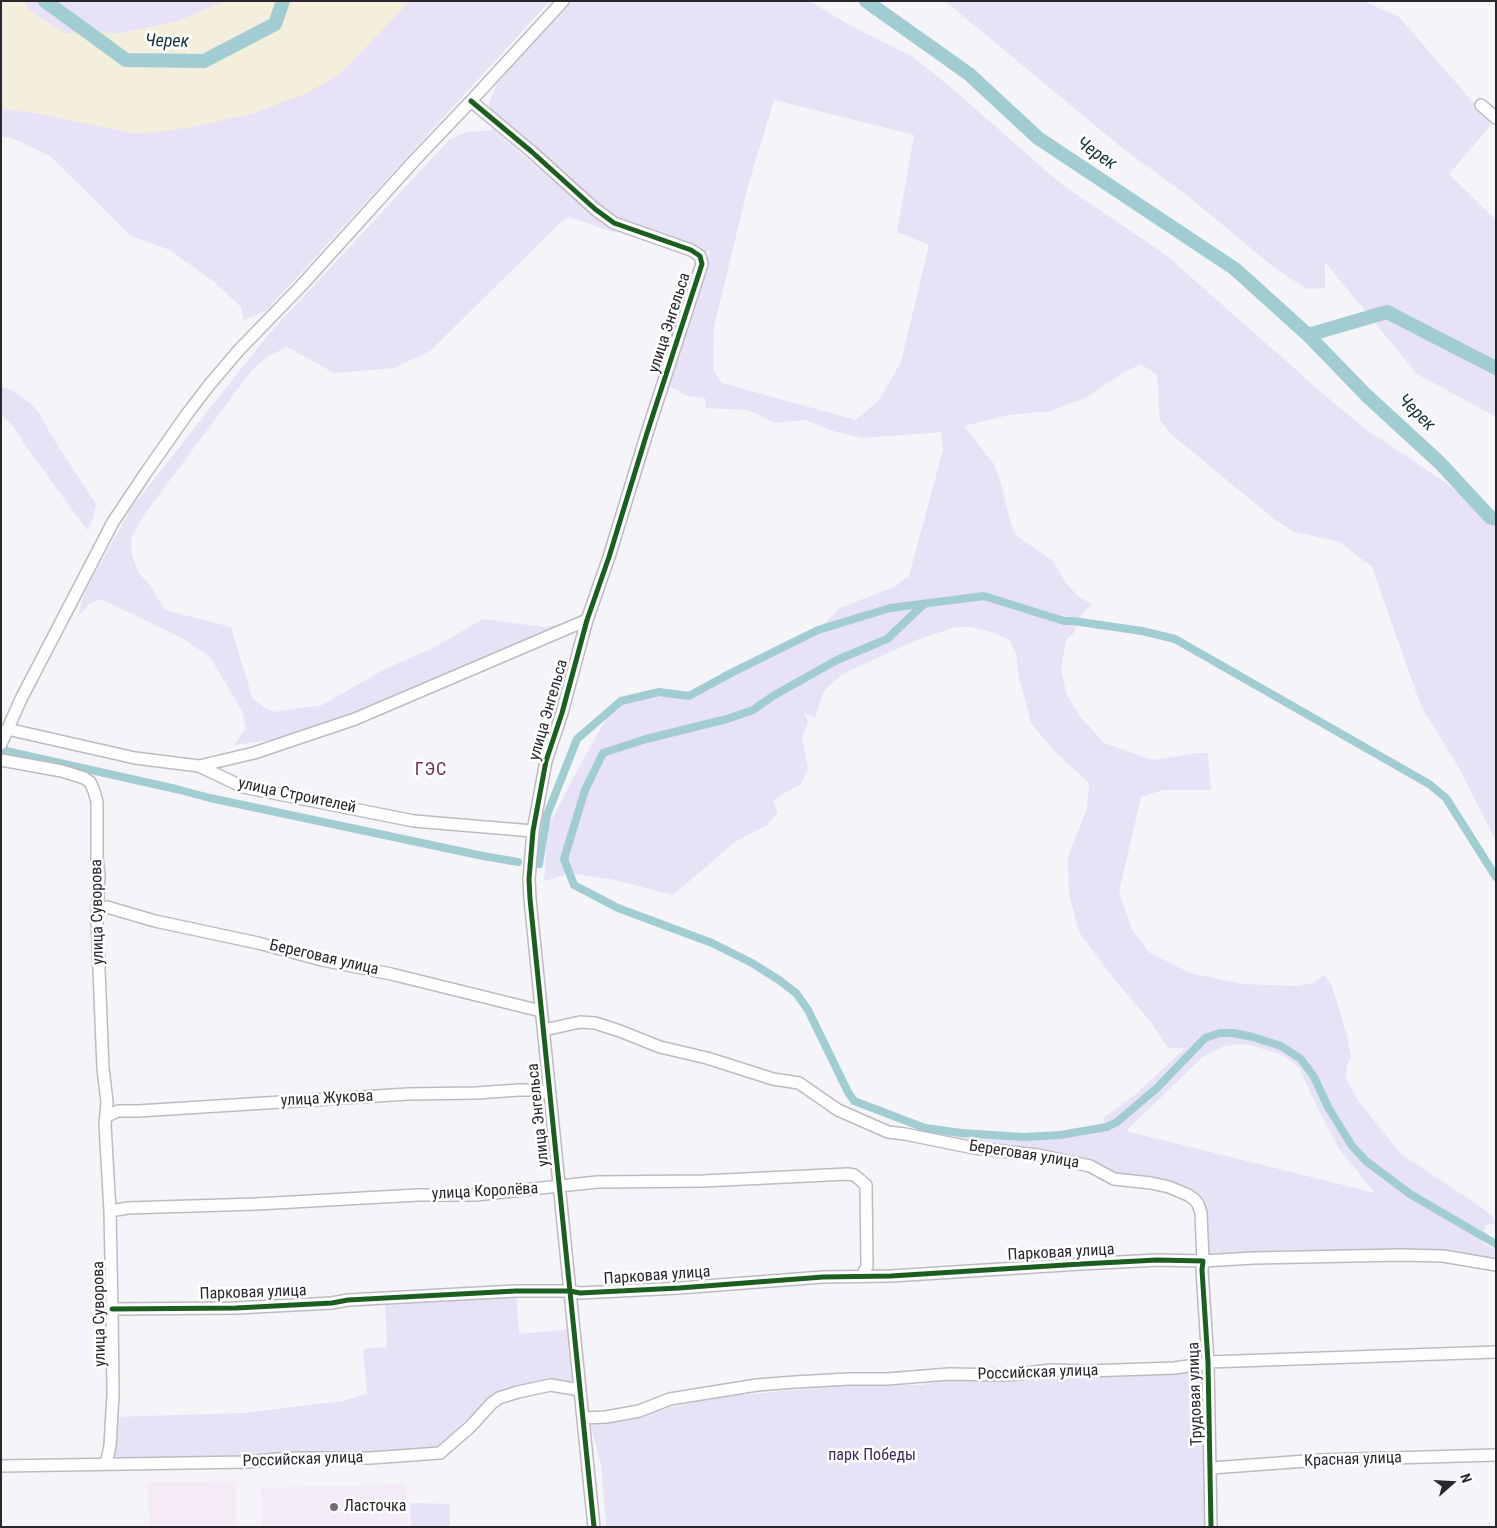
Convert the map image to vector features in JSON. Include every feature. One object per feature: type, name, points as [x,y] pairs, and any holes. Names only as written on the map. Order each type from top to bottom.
[{"type":"street","points":[[1,744],[21,699],[113,522],[187,414],[240,350],[563,1]]},
{"type":"street","name":"улица Энгельса","points":[[471,101],[532,152],[595,209],[614,223],[691,250],[700,256],[702,264],[609,557],[587,620],[562,713],[546,761],[533,832],[529,879],[530,899],[594,1527]]},
{"type":"street","points":[[1481,105],[1496,118]]},
{"type":"street","points":[[199,766],[254,753],[355,719],[587,620]]},
{"type":"street","name":"улица Строителей","points":[[7,729],[135,758],[199,766],[243,787],[414,821],[533,832]]},
{"type":"street","name":"улица Суворова","points":[[1,760],[84,778],[90,782],[97,802],[99,897],[102,909],[103,1068],[107,1102],[106,1144],[110,1210],[112,1309],[113,1395],[110,1446],[106,1464]]},
{"type":"street","name":"Береговая улица","points":[[102,909],[258,942],[322,960],[390,974],[541,1011]]},
{"type":"street","name":"Береговая улица","points":[[544,1030],[580,1022],[594,1023],[660,1047],[707,1058],[773,1079],[799,1083],[838,1110],[888,1132],[974,1148],[1038,1155],[1090,1166],[1114,1179],[1169,1187],[1188,1196],[1198,1204],[1201,1213],[1203,1260]]},
{"type":"street","name":"улица Жукова","points":[[107,1116],[118,1111],[408,1094],[520,1090],[537,1090],[549,1093]]},
{"type":"street","name":"улица Королёва","points":[[110,1210],[418,1195],[476,1195],[597,1182],[703,1181],[848,1174],[854,1175],[866,1186],[864,1271]]},
{"type":"street","points":[[1203,1260],[1400,1255],[1443,1256],[1496,1265]]},
{"type":"street","name":"Парковая улица","points":[[112,1309],[236,1308],[516,1291],[570,1291],[580,1293],[680,1288],[823,1277],[864,1271],[876,1276],[1157,1260],[1203,1260]]},
{"type":"street","name":"Трудовая улица","points":[[1203,1260],[1208,1362],[1212,1527]]},
{"type":"street","name":"Российская улица","points":[[583,1418],[606,1417],[639,1410],[670,1399],[757,1385],[949,1374],[1010,1375],[1051,1370],[1096,1371],[1174,1368],[1208,1362],[1496,1352]]},
{"type":"street","name":"Российская улица","points":[[1,1466],[248,1462],[290,1458],[370,1458],[440,1453],[499,1398],[552,1385],[580,1390]]},
{"type":"street","name":"Красная улица","points":[[1211,1468],[1320,1460],[1496,1455]]},
{"type":"shaded area","points":[[235,1481],[237,1527],[150,1527],[147,1482]]},
{"type":"shaded area","name":"Ласточка","points":[[406,1484],[408,1527],[262,1527],[261,1488]]},
{"type":"green space","points":[[23,1],[226,1],[178,21],[123,33],[65,33],[29,10]]},
{"type":"green space","points":[[408,1],[550,1],[266,311],[244,320],[241,307],[214,282],[170,250],[131,236],[50,156],[12,138],[1,137],[1,107],[138,134],[302,95],[337,76]]},
{"type":"green space","points":[[573,1],[809,1],[846,23],[913,57],[954,90],[1060,183],[1166,255],[1364,428],[1446,483],[1496,521],[1496,841],[1459,768],[1421,706],[1372,567],[1338,541],[1294,532],[1274,519],[1171,434],[1160,421],[1157,375],[1141,364],[1121,374],[1085,398],[1051,411],[1009,415],[964,426],[994,464],[1011,524],[1016,535],[1053,561],[1066,583],[1079,597],[1092,604],[1082,614],[1073,634],[1066,640],[1061,670],[1067,695],[1080,716],[1104,743],[1153,760],[1196,753],[1208,753],[1211,790],[1163,790],[1141,797],[1119,892],[1132,930],[1150,953],[1190,973],[1243,984],[1296,986],[1313,983],[1324,975],[1331,983],[1347,1036],[1351,1056],[1347,1066],[1346,1079],[1359,1102],[1401,1154],[1493,1217],[1496,1223],[1486,1225],[1481,1242],[1496,1250],[1496,1265],[1443,1256],[1203,1261],[1198,1204],[1151,1183],[1098,1169],[944,1143],[943,1131],[1024,1137],[1060,1135],[1106,1127],[1103,1118],[1135,1095],[1185,1048],[1168,1048],[1150,1021],[1114,979],[1079,932],[1069,893],[1068,857],[1087,808],[1089,783],[1054,751],[1031,723],[1019,677],[1016,654],[1010,641],[995,633],[971,627],[956,627],[919,639],[842,674],[824,691],[815,718],[804,712],[808,722],[802,737],[808,769],[801,784],[773,801],[778,812],[767,825],[735,842],[673,895],[615,880],[571,873],[544,881],[548,827],[611,710],[621,701],[659,692],[689,696],[818,630],[840,608],[896,586],[909,576],[943,450],[941,432],[863,438],[836,432],[805,420],[775,423],[748,410],[706,408],[705,398],[687,396],[669,386],[710,250],[700,256],[614,223],[491,118],[489,103],[497,84],[516,61]],"holes":[[[774,100],[914,135],[897,232],[929,245],[901,362],[879,400],[856,420],[722,383],[713,370],[714,327],[748,186]],[[1239,1044],[1254,1046],[1284,1056],[1299,1068],[1339,1149],[1375,1193],[1126,1131],[1203,1057],[1222,1047]]]},
{"type":"green space","points":[[945,1],[1363,1],[1399,17],[1492,124],[1449,174],[1496,220],[1496,417],[1417,374],[1325,262],[1325,288],[1307,289],[1276,269],[1189,197],[1122,148]]},
{"type":"green space","points":[[494,130],[587,210],[619,234],[569,217],[562,221],[430,351],[394,368],[334,373],[287,347],[267,357],[252,370],[144,515],[131,539],[132,555],[138,572],[151,587],[165,610],[231,627],[252,697],[263,707],[274,712],[322,705],[385,669],[435,647],[483,619],[543,627],[562,624],[352,715],[277,739],[234,745],[246,728],[242,711],[210,657],[184,639],[101,599],[89,604],[78,617],[85,591],[132,507],[267,336],[450,139],[467,132]]},
{"type":"green space","points":[[1,387],[9,389],[29,402],[40,414],[51,435],[96,504],[93,518],[87,530],[14,427],[1,414]]},
{"type":"green space","points":[[516,1291],[519,1334],[574,1329],[580,1390],[551,1385],[499,1398],[440,1453],[106,1464],[112,1417],[244,1413],[342,1401],[367,1394],[363,1349],[387,1347],[385,1298]]},
{"type":"green space","name":"парк Победы","points":[[1203,1364],[1211,1527],[606,1527],[601,1465],[590,1423],[728,1396],[861,1384],[924,1385],[928,1376]]},
{"type":"green space","points":[[410,1503],[450,1504],[450,1527],[411,1527]]},
{"type":"sand","points":[[1,1],[23,1],[29,10],[65,33],[123,33],[178,21],[226,1],[410,1],[337,76],[302,95],[251,114],[187,128],[138,134],[1,107]]},
{"type":"waterway","name":"Черек","points":[[45,1],[126,60],[204,61],[275,24],[283,1]]},
{"type":"waterway","name":"Черек","points":[[866,1],[969,74],[1038,138],[1235,269],[1308,335],[1387,312],[1496,368]]},
{"type":"waterway","name":"Черек","points":[[1308,335],[1366,395],[1440,463],[1490,517],[1496,519]]},
{"type":"waterway","points":[[539,864],[547,815],[577,739],[621,701],[659,692],[689,696],[818,630],[890,608],[984,596],[1064,621],[1142,631],[1175,639],[1429,784],[1446,798],[1496,877]]},
{"type":"waterway","points":[[924,604],[887,639],[837,660],[773,696],[753,710],[727,719],[646,739],[603,753],[585,790],[564,859],[574,885],[618,908],[712,943],[752,963],[779,980],[796,993],[808,1010],[854,1101],[925,1128],[961,1133],[1024,1137],[1060,1135],[1107,1127],[1117,1122],[1157,1088],[1205,1038],[1220,1033],[1233,1033],[1281,1046],[1301,1059],[1314,1077],[1328,1107],[1352,1146],[1366,1161],[1410,1194],[1496,1244]]},
{"type":"waterway","points":[[6,751],[210,798],[518,862]]},
{"type":"cycle path","points":[[471,101],[532,152],[595,209],[614,223],[691,250],[700,256],[702,264],[609,557],[587,620],[562,713],[546,761],[533,831],[529,879],[530,899],[594,1527]]},
{"type":"cycle path","points":[[112,1309],[236,1308],[516,1291],[570,1291],[580,1293],[679,1288],[823,1277],[891,1276],[1157,1260],[1203,1261],[1208,1362],[1211,1527]]},
{"type":"place","name":"Ласточка","points":[[334,1507]]},
{"type":"district","name":"ГЭС","points":[[431,770]]}]
